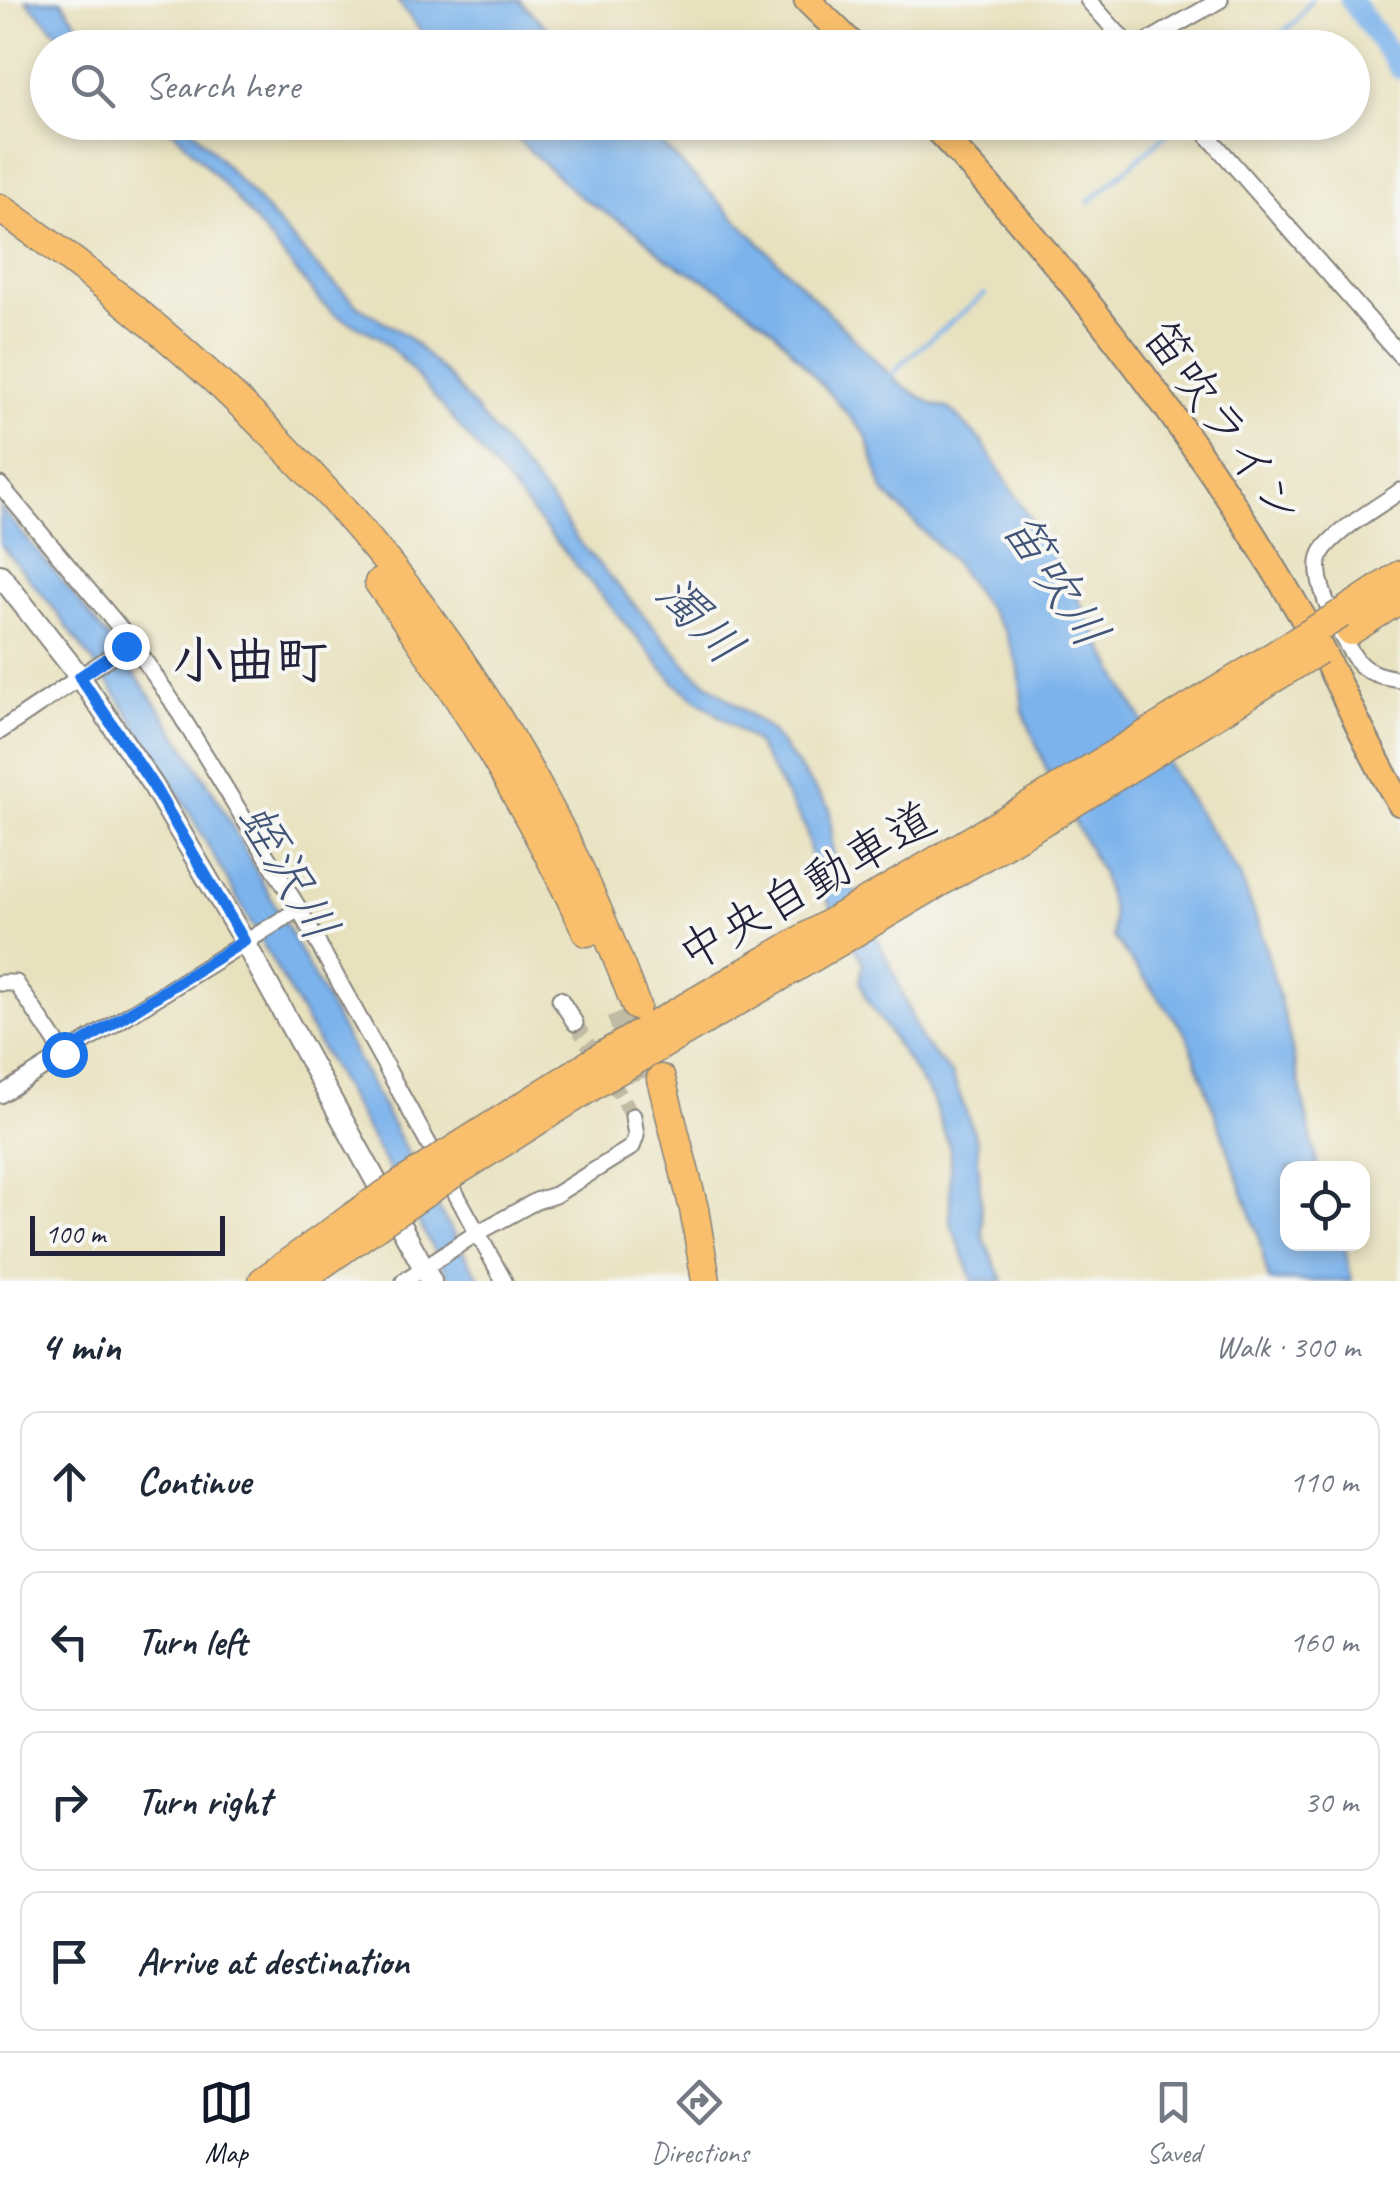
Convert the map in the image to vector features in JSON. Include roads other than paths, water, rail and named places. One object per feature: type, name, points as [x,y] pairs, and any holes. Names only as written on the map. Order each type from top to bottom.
[{"type":"highway","points":[[807,0],[838,30]]},
{"type":"highway","name":"笛吹ライン","points":[[946,140],[1072,283],[1195,447],[1306,622],[1362,737],[1400,803]]},
{"type":"highway","points":[[0,208],[113,291],[228,389],[334,498],[384,557],[510,739],[577,865],[628,1009],[491,745],[370,570],[324,514],[213,400],[102,306],[0,230]]},
{"type":"highway","name":"中央自動車道","points":[[263,1281],[377,1213],[451,1163],[614,1073],[1045,797],[1346,622],[1400,575]]},
{"type":"highway","points":[[1346,622],[1400,602]]},
{"type":"highway","points":[[691,1281],[653,1082],[694,1209],[706,1281]]},
{"type":"highway","name":"中央自動車道","points":[[298,1281],[377,1213]]},
{"type":"street","points":[[1088,0],[1117,30]]},
{"type":"street","points":[[1166,30],[1220,0]]},
{"type":"street","points":[[1210,140],[1400,355]]},
{"type":"street","points":[[0,485],[122,629],[172,701],[300,909],[504,1281]]},
{"type":"street","points":[[1400,492],[1335,538],[1322,552],[1318,564],[1320,592],[1359,664],[1380,676],[1400,679]]},
{"type":"street","points":[[0,575],[82,676],[154,787],[247,939],[428,1270]]},
{"type":"street","points":[[0,730],[126,646]]},
{"type":"street","points":[[0,1095],[294,912]]},
{"type":"street","points":[[0,983],[16,983],[64,1054]]},
{"type":"street","points":[[560,999],[575,1023]]},
{"type":"street","points":[[404,1281],[428,1270],[476,1234],[556,1194],[632,1146],[636,1136],[632,1116]]},
{"type":"water","points":[[26,0],[61,0],[82,30],[55,30]]},
{"type":"water","points":[[397,0],[519,0],[549,30],[420,30]]},
{"type":"water","points":[[182,140],[202,140],[323,273],[360,307],[407,336],[449,377],[554,505],[576,538],[694,673],[770,730],[830,809],[834,872],[851,883],[921,1040],[952,1075],[977,1141],[983,1237],[1003,1281],[973,1281],[950,1221],[950,1149],[932,1098],[866,998],[860,981],[863,961],[815,880],[806,829],[755,742],[676,684],[405,362],[379,337],[336,315],[322,303]]},
{"type":"water","name":"笛吹川","points":[[518,140],[658,140],[898,383],[934,405],[950,409],[982,442],[1069,581],[1174,775],[1240,876],[1261,931],[1287,1027],[1316,1161],[1280,1161],[1280,1251],[1346,1251],[1352,1281],[1269,1281],[1257,1231],[1187,1035],[1113,937],[1112,910],[1101,872],[1046,768],[1023,711],[1019,668],[1006,633],[952,560],[883,491],[866,435],[773,329],[722,290],[668,260],[637,232],[580,197]]},
{"type":"water","points":[[0,507],[104,633],[198,767],[481,1281],[451,1281],[182,799],[117,695],[0,544]]},
{"type":"waterway","points":[[1286,30],[1311,0]]},
{"type":"waterway","points":[[1351,0],[1400,68]]},
{"type":"waterway","points":[[1088,203],[1160,140]]},
{"type":"waterway","points":[[888,380],[904,361],[985,294]]},
{"type":"tunnel","points":[[620,1012],[646,1085]]},
{"type":"tunnel","points":[[575,1023],[633,1116]]},
{"type":"district","name":"小曲町","points":[[250,660]]},
{"type":"water label","name":"濁川","points":[[701,619]]},
{"type":"water label","name":"蛭沢川","points":[[289,871]]}]
